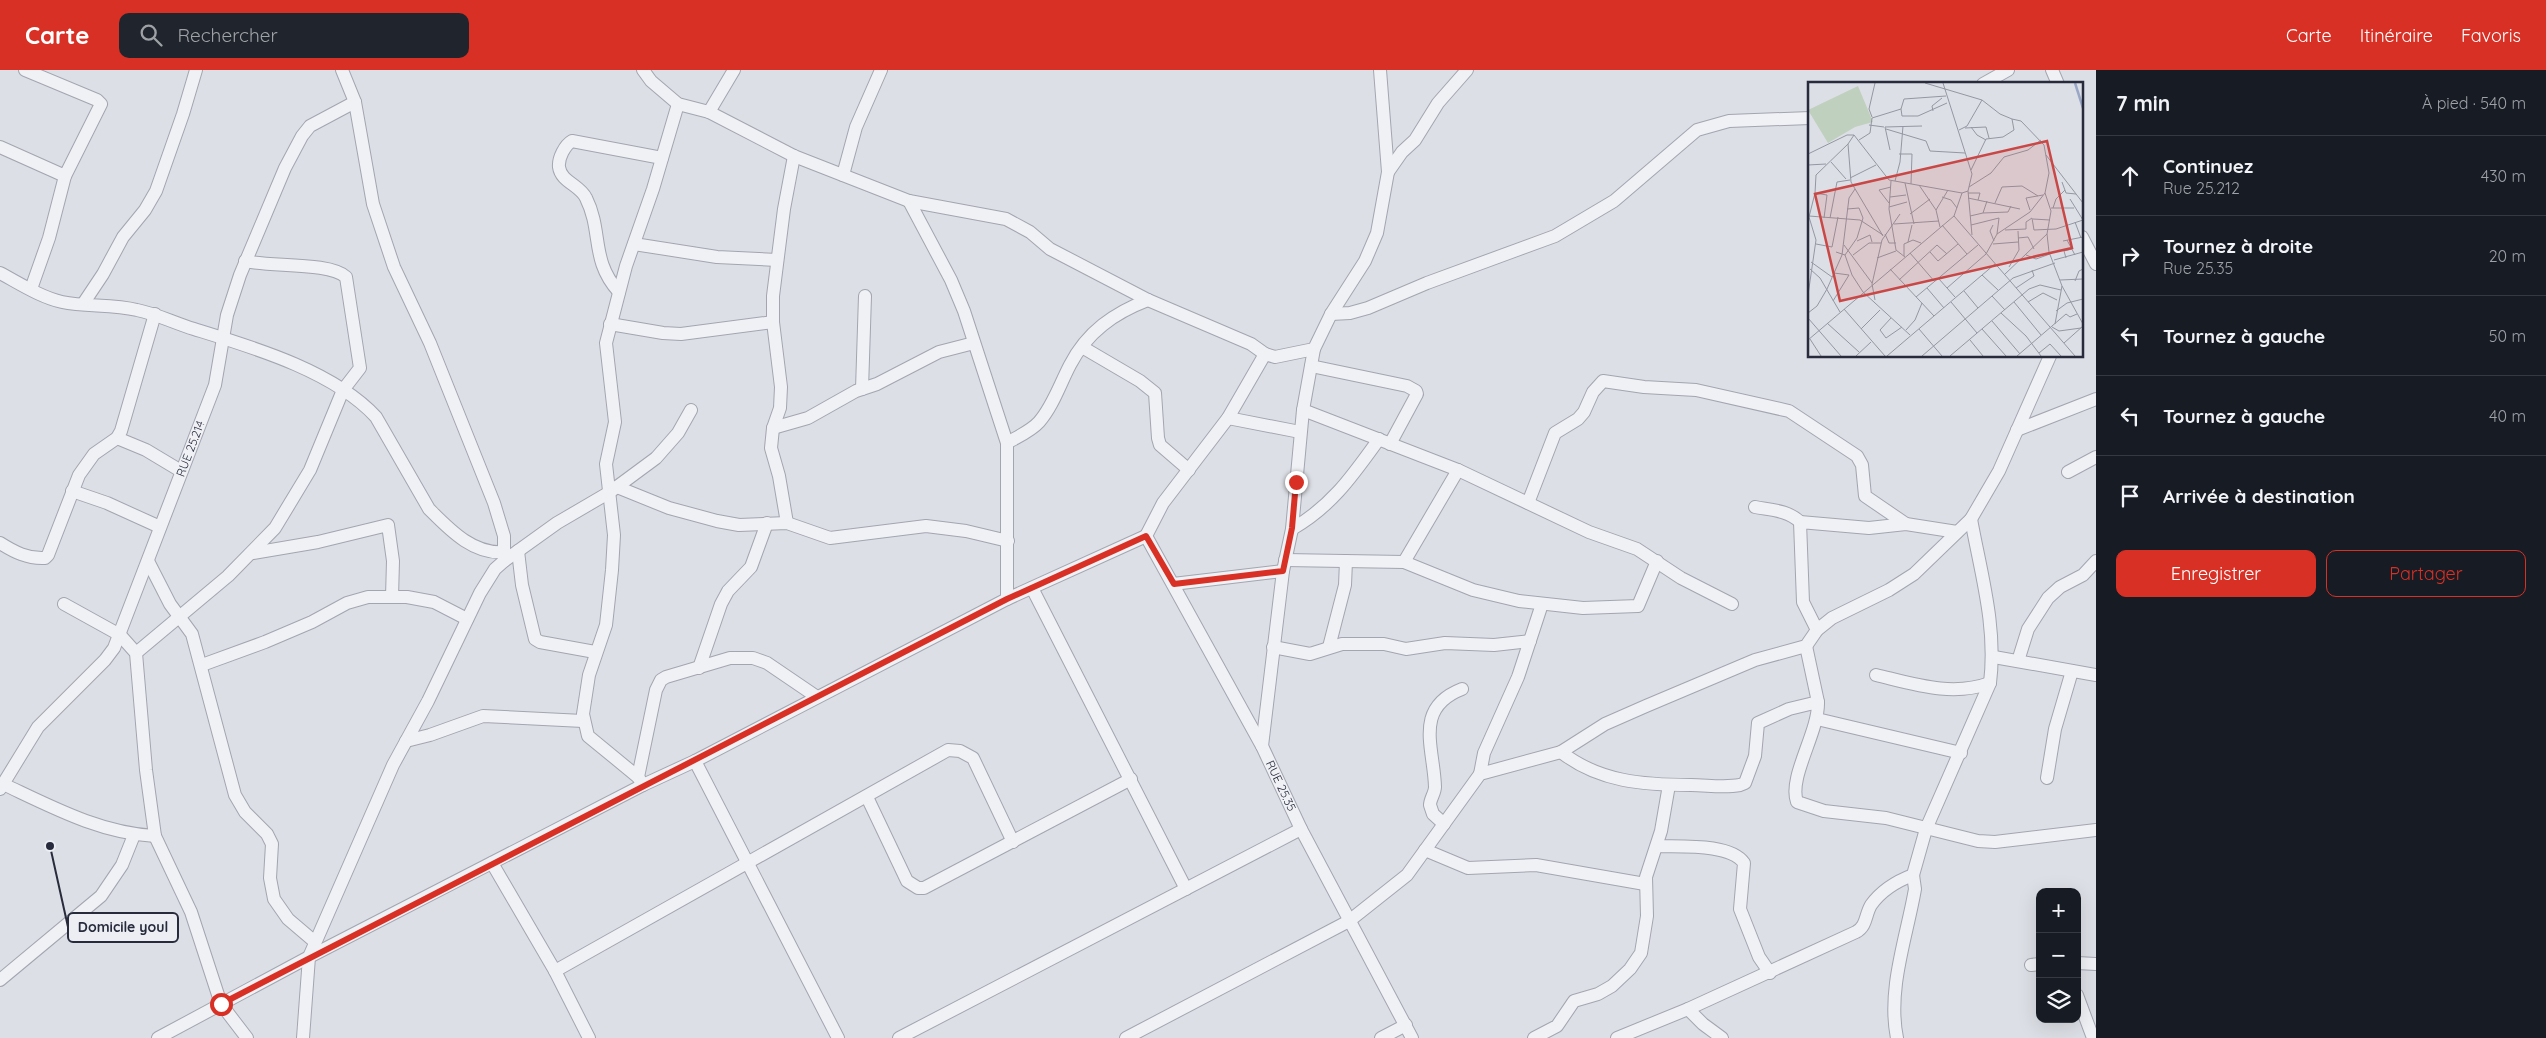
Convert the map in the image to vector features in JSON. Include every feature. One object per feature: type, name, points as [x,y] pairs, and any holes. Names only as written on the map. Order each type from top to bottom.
[{"type":"street","points":[[25,70],[97,100],[100,104],[65,176],[49,238],[31,289]]},
{"type":"street","points":[[83,304],[104,274],[123,237],[145,210],[156,191],[184,114],[196,70]]},
{"type":"street","points":[[342,70],[355,102],[373,204],[394,267],[430,343],[494,503],[504,536],[504,557]]},
{"type":"street","points":[[643,70],[651,81],[678,104],[709,112],[794,156],[909,201],[1006,219],[1030,232],[1050,248],[1148,300],[1251,344],[1265,354],[1275,357],[1314,349]]},
{"type":"street","points":[[709,112],[734,70]]},
{"type":"street","points":[[843,174],[856,127],[881,70]]},
{"type":"street","points":[[1262,746],[1284,566],[1292,528],[1300,432],[1314,349],[1331,314],[1365,261],[1377,233],[1388,172],[1380,70]]},
{"type":"street","points":[[1388,172],[1402,152],[1415,140],[1438,103],[1467,70]]},
{"type":"street","points":[[1987,82],[2008,70]]},
{"type":"street","points":[[2052,70],[2057,82]]},
{"type":"street","name":"RUE 25.214","points":[[1,786],[38,727],[105,660],[120,636],[215,385],[227,315],[245,262],[285,168],[302,136],[310,126],[355,102]]},
{"type":"street","points":[[641,781],[588,736],[583,720],[585,696],[595,652],[606,625],[614,536],[613,489],[606,464],[615,422],[606,343],[619,292],[678,104]]},
{"type":"street","points":[[1331,314],[1368,308],[1427,283],[1555,236],[1614,201],[1697,130],[1729,121],[1808,118]]},
{"type":"street","points":[[619,292],[608,279],[600,262],[586,199],[577,186],[563,176],[559,165],[560,161],[568,143],[572,141],[662,158]]},
{"type":"street","points":[[0,147],[65,176]]},
{"type":"street","points":[[787,524],[772,448],[773,428],[780,408],[781,387],[773,322],[777,260],[794,156]]},
{"type":"street","points":[[909,201],[951,280],[1007,443],[1007,599]]},
{"type":"street","points":[[2084,241],[2096,264]]},
{"type":"street","points":[[634,244],[717,256],[777,260]]},
{"type":"street","points":[[136,653],[181,618],[253,553],[275,528],[294,500],[310,470],[343,390],[358,373],[361,365],[346,277],[333,269],[263,266],[245,262]]},
{"type":"street","points":[[0,273],[52,299],[83,304],[111,305],[155,314],[257,349],[343,390],[376,417],[428,509],[462,540],[504,557]]},
{"type":"street","points":[[862,389],[865,296]]},
{"type":"street","points":[[1007,443],[1038,424],[1055,398],[1071,363],[1097,329],[1115,315],[1148,300]]},
{"type":"street","points":[[0,543],[25,556],[45,558],[54,543],[78,475],[94,454],[117,438],[142,362],[155,314]]},
{"type":"street","points":[[610,324],[663,333],[681,334],[773,322]]},
{"type":"street","points":[[773,428],[808,418],[862,389],[939,352],[974,343]]},
{"type":"street","points":[[1082,347],[1140,381],[1155,394],[1160,445],[1189,470]]},
{"type":"street","points":[[158,1038],[309,957],[492,863],[641,781],[695,761],[1007,599],[1146,536],[1163,503],[1228,418],[1265,354]]},
{"type":"street","points":[[1480,774],[1561,752],[1605,724],[1646,706],[1755,660],[1806,646],[1817,630],[1846,610],[1889,590],[1914,574],[1971,520],[1998,471],[2049,358]]},
{"type":"street","points":[[1292,528],[1321,511],[1337,495],[1384,442],[1417,394],[1416,391],[1407,386],[1311,366]]},
{"type":"street","points":[[1528,503],[1554,434],[1578,419],[1597,386],[1603,381],[1614,381],[1644,387],[1696,390],[1789,411],[1857,456],[1862,464],[1865,496],[1906,524]]},
{"type":"street","points":[[2017,430],[2096,399]]},
{"type":"street","points":[[303,1038],[309,957],[406,741],[457,643],[466,619],[480,593],[504,557],[518,551],[558,523],[613,489],[656,458],[678,434],[691,410]]},
{"type":"street","points":[[1303,410],[1458,470],[1589,532],[1637,549],[1682,578],[1732,604]]},
{"type":"street","points":[[1228,418],[1300,432]]},
{"type":"street","points":[[117,438],[182,471]]},
{"type":"street","points":[[2068,472],[2096,457]]},
{"type":"street","points":[[1404,562],[1458,470]]},
{"type":"street","points":[[613,489],[669,508],[739,525],[787,524],[830,538],[926,526],[966,531],[1008,541]]},
{"type":"street","points":[[72,491],[107,503],[160,527]]},
{"type":"street","points":[[1755,507],[1786,513],[1794,516],[1800,522],[1869,528],[1906,524],[1957,532]]},
{"type":"street","points":[[1897,1038],[1894,1027],[1897,986],[1914,888],[1913,875],[1926,829],[1962,753],[1990,682],[1994,657],[1988,599],[1971,520]]},
{"type":"street","points":[[1800,522],[1803,602],[1817,630]]},
{"type":"street","points":[[699,668],[721,604],[728,591],[751,567],[767,523]]},
{"type":"street","points":[[253,553],[318,542],[388,525],[391,535],[392,597]]},
{"type":"street","name":"RUE 25.35","points":[[1146,536],[1262,746],[1301,829],[1412,1038]]},
{"type":"street","points":[[518,551],[522,585],[535,639],[540,642],[595,652]]},
{"type":"street","points":[[148,561],[170,604],[192,634],[202,665],[235,795],[245,812],[267,834],[272,844],[270,878],[274,900],[288,919],[315,942]]},
{"type":"street","points":[[1174,584],[1284,566],[1346,561],[1404,562],[1491,596],[1583,608],[1634,608],[1638,606],[1657,561]]},
{"type":"street","points":[[1329,647],[1345,585],[1346,561]]},
{"type":"street","points":[[2018,661],[2028,629],[2048,598],[2060,587],[2083,575],[2096,561]]},
{"type":"street","points":[[1032,588],[1186,889]]},
{"type":"street","points":[[202,665],[312,622],[347,603],[374,596],[434,602],[466,619]]},
{"type":"street","points":[[64,604],[120,636],[136,653],[146,770],[155,836],[191,912],[221,1004],[247,1038]]},
{"type":"street","points":[[1126,1038],[1349,921],[1407,875],[1480,774],[1484,753],[1518,677],[1542,604]]},
{"type":"street","points":[[1273,648],[1310,654],[1319,653],[1329,647],[1342,644],[1384,644],[1406,649],[1445,643],[1494,645],[1530,641]]},
{"type":"street","points":[[1806,646],[1818,702],[1817,719],[1801,766],[1795,794],[1797,802],[1824,811],[1886,818],[1961,838],[1995,842],[2096,830]]},
{"type":"street","points":[[1994,657],[2096,676]]},
{"type":"street","points":[[641,781],[656,690],[661,680],[730,658],[753,658],[767,664],[817,697]]},
{"type":"street","points":[[2047,778],[2055,729],[2072,671]]},
{"type":"street","points":[[1876,675],[1939,689],[1972,687],[1990,682]]},
{"type":"street","points":[[1444,824],[1433,814],[1430,805],[1431,796],[1435,790],[1428,745],[1436,707],[1441,700],[1462,689]]},
{"type":"street","points":[[1561,752],[1578,765],[1596,774],[1622,780],[1669,785],[1728,786],[1743,784],[1755,756],[1758,723],[1789,710],[1818,702]]},
{"type":"street","points":[[406,741],[430,735],[482,716],[583,720]]},
{"type":"street","points":[[1817,719],[1962,753]]},
{"type":"street","points":[[555,971],[867,797],[939,753],[948,750],[960,751],[973,758],[1013,842]]},
{"type":"street","points":[[695,761],[838,1038]]},
{"type":"street","points":[[867,797],[907,880],[918,888],[931,885],[1130,779]]},
{"type":"street","points":[[1534,1038],[1557,1026],[1574,1002],[1598,994],[1612,986],[1630,969],[1640,953],[1646,934],[1646,884],[1649,864],[1657,846],[1669,785]]},
{"type":"street","points":[[1,786],[70,816],[119,833],[155,836]]},
{"type":"street","points":[[899,1038],[1301,829]]},
{"type":"street","points":[[0,980],[101,896],[122,865],[134,835]]},
{"type":"street","points":[[1657,846],[1721,850],[1735,853],[1740,857],[1744,863],[1740,909],[1759,957],[1770,973]]},
{"type":"street","points":[[1425,850],[1468,868],[1536,865],[1646,884]]},
{"type":"street","points":[[492,863],[555,971],[589,1038]]},
{"type":"street","points":[[1618,1038],[1770,973],[1862,928],[1872,905],[1883,892],[1899,880],[1913,875]]},
{"type":"street","points":[[2081,963],[2096,964]]},
{"type":"street","points":[[2081,1005],[2094,1038]]},
{"type":"street","points":[[1688,1009],[1703,1024],[1722,1038]]},
{"type":"street","points":[[1380,1038],[1406,1025]]},
{"type":"place","name":"Domicile youl","points":[[50,846]]},
{"type":"route","points":[[221,1004],[240,996],[309,957],[643,785],[695,761],[1007,599],[1146,536],[1174,584],[1283,571],[1292,528],[1296,482]]}]
